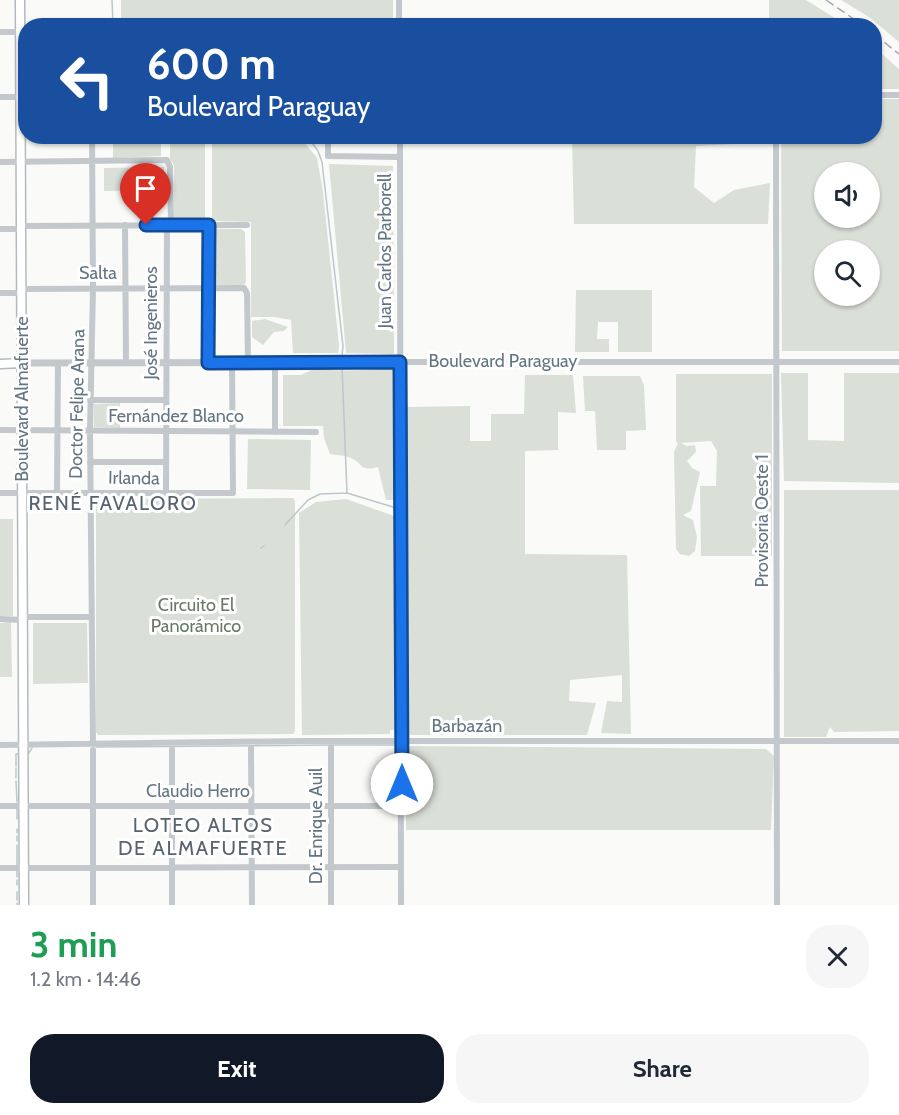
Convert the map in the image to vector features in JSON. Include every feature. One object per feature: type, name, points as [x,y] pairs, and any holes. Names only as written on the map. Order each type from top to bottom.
[{"type":"main road","name":"Boulevard Almafuerte","points":[[20,0],[21,18]]},
{"type":"main road","name":"Boulevard Almafuerte","points":[[22,144],[24,905]]},
{"type":"main road","name":"Boulevard Paraguay","points":[[0,363],[22,363]]},
{"type":"street","points":[[399,0],[399,18]]},
{"type":"street","points":[[0,32],[18,32]]},
{"type":"street","points":[[882,94],[899,95]]},
{"type":"street","points":[[0,97],[18,97]]},
{"type":"street","name":"Doctor Felipe Arana","points":[[92,144],[90,617],[93,905]]},
{"type":"street","points":[[328,144],[328,156],[400,157]]},
{"type":"street","name":"Juan Carlos Parborell","points":[[400,144],[402,905]]},
{"type":"street","name":"Provisoria Oeste 1","points":[[776,144],[777,905]]},
{"type":"street","name":"José Ingenieros","points":[[92,161],[167,160],[170,167],[165,400],[166,494]]},
{"type":"street","points":[[0,162],[92,161]]},
{"type":"street","points":[[0,229],[93,225],[247,225]]},
{"type":"street","points":[[125,225],[126,362]]},
{"type":"street","points":[[208,363],[209,225]]},
{"type":"street","name":"Salta","points":[[0,293],[93,288],[246,290],[248,362]]},
{"type":"street","points":[[232,362],[232,431]]},
{"type":"street","name":"Boulevard Paraguay","points":[[22,363],[899,362]]},
{"type":"street","points":[[57,493],[58,363]]},
{"type":"street","points":[[275,363],[275,432]]},
{"type":"street","points":[[90,400],[165,400]]},
{"type":"street","name":"Fernández Blanco","points":[[0,430],[316,432]]},
{"type":"street","name":"Irlanda","points":[[0,492],[233,493],[232,431]]},
{"type":"street","points":[[90,462],[166,462]]},
{"type":"street","points":[[0,620],[90,617]]},
{"type":"street","name":"Barbazán","points":[[0,745],[93,747],[402,741],[899,741]]},
{"type":"street","name":"Dr. Enrique Auil","points":[[331,747],[331,905]]},
{"type":"street","points":[[172,748],[172,905]]},
{"type":"street","points":[[251,748],[252,905]]},
{"type":"street","name":"Claudio Herro","points":[[0,806],[397,806]]},
{"type":"street","points":[[0,868],[397,867]]},
{"type":"green space","points":[[121,0],[393,0],[393,18],[121,18]]},
{"type":"green space","points":[[769,0],[806,0],[835,18],[769,18]]},
{"type":"green space","points":[[841,0],[899,0],[899,42],[882,28],[882,18],[869,17]]},
{"type":"green space","points":[[882,54],[899,69],[899,89],[882,89]]},
{"type":"green space","points":[[882,99],[899,99],[899,351],[782,351],[781,144],[882,144]]},
{"type":"green space","points":[[113,144],[161,144],[161,156],[113,158]]},
{"type":"green space","points":[[170,144],[205,144],[205,219],[174,219],[174,165],[170,159]]},
{"type":"green space","points":[[212,144],[306,144],[317,158],[323,192],[338,353],[293,353],[291,320],[251,317],[251,222],[212,221]]},
{"type":"green space","points":[[572,144],[734,144],[696,146],[694,187],[714,203],[734,190],[770,183],[768,224],[574,224]]},
{"type":"green space","points":[[329,164],[393,166],[394,354],[346,353]]},
{"type":"green space","points":[[164,167],[164,190],[104,191],[104,168]]},
{"type":"green space","points":[[212,229],[241,229],[245,232],[246,282],[243,286],[210,285]]},
{"type":"green space","points":[[576,290],[652,290],[652,352],[618,352],[618,322],[598,322],[597,339],[609,339],[609,352],[575,352]]},
{"type":"green space","points":[[265,319],[288,327],[284,331],[274,332],[263,345],[252,337],[252,321]]},
{"type":"green space","points":[[316,368],[346,371],[396,369],[398,497],[396,500],[386,500],[378,467],[368,469],[349,457],[330,454],[324,438],[323,426],[283,426],[283,375],[301,375]]},
{"type":"green space","points":[[781,373],[808,373],[808,440],[844,441],[844,373],[899,373],[899,483],[784,481]]},
{"type":"green space","points":[[676,374],[772,374],[772,556],[701,556],[700,486],[716,486],[717,451],[711,441],[681,443],[687,446],[695,445],[696,452],[687,461],[692,468],[700,472],[691,511],[683,515],[693,520],[697,537],[695,551],[689,556],[680,554],[676,549],[674,452],[678,443],[676,442]]},
{"type":"green space","points":[[525,375],[573,375],[576,413],[558,412],[558,450],[525,451],[525,554],[627,555],[631,734],[601,733],[607,701],[622,702],[622,675],[570,680],[569,701],[596,703],[587,735],[408,735],[406,407],[470,406],[470,441],[491,441],[491,414],[524,414]]},
{"type":"green space","points":[[583,376],[640,376],[644,385],[646,430],[626,431],[626,450],[597,450],[595,411],[585,411]]},
{"type":"green space","points":[[120,403],[120,428],[94,427],[94,404]]},
{"type":"green space","points":[[248,439],[311,440],[310,490],[247,489]]},
{"type":"green space","points":[[784,490],[899,490],[899,731],[834,732],[830,727],[826,737],[784,737]]},
{"type":"green space","name":"Circuito El Panorámico","points":[[293,498],[295,501],[295,731],[293,734],[98,735],[96,732],[96,501],[98,499]]},
{"type":"green space","points":[[346,499],[394,516],[395,730],[390,730],[390,734],[302,735],[299,513],[316,502]]},
{"type":"green space","points":[[0,519],[13,519],[13,616],[0,616]]},
{"type":"green space","points":[[11,622],[12,677],[0,677],[0,623]]},
{"type":"green space","points":[[33,623],[87,623],[88,683],[33,684]]},
{"type":"green space","points":[[406,746],[766,749],[774,756],[771,830],[406,830]]},
{"type":"waterway","points":[[112,0],[113,18]]},
{"type":"waterway","points":[[313,144],[322,162],[343,346],[342,356]]},
{"type":"waterway","points":[[285,525],[308,500],[320,494],[347,493],[342,367]]},
{"type":"waterway","points":[[347,493],[393,507],[398,515]]},
{"type":"waterway","points":[[96,747],[329,745]]},
{"type":"waterway","points":[[333,745],[398,745]]},
{"type":"waterway","points":[[28,754],[32,748]]},
{"type":"waterway","points":[[16,766],[16,754],[18,754]]},
{"type":"waterway","points":[[16,768],[16,778]]},
{"type":"waterway","points":[[16,781],[17,802]]},
{"type":"waterway","points":[[17,809],[17,819]]},
{"type":"waterway","points":[[17,836],[17,841]]},
{"type":"waterway","points":[[17,845],[17,865]]},
{"type":"waterway","points":[[17,871],[17,877]]},
{"type":"waterway","points":[[17,880],[17,885]]},
{"type":"waterway","points":[[17,892],[17,900]]},
{"type":"railway","points":[[826,0],[852,18]]},
{"type":"railway","points":[[882,40],[899,54]]},
{"type":"district","name":"RENÉ FAVALORO","points":[[113,503]]},
{"type":"district","name":"LOTEO ALTOS DE ALMAFUERTE","points":[[203,836]]},
{"type":"route","points":[[146,225],[209,225],[208,363],[400,362],[402,784]]}]
